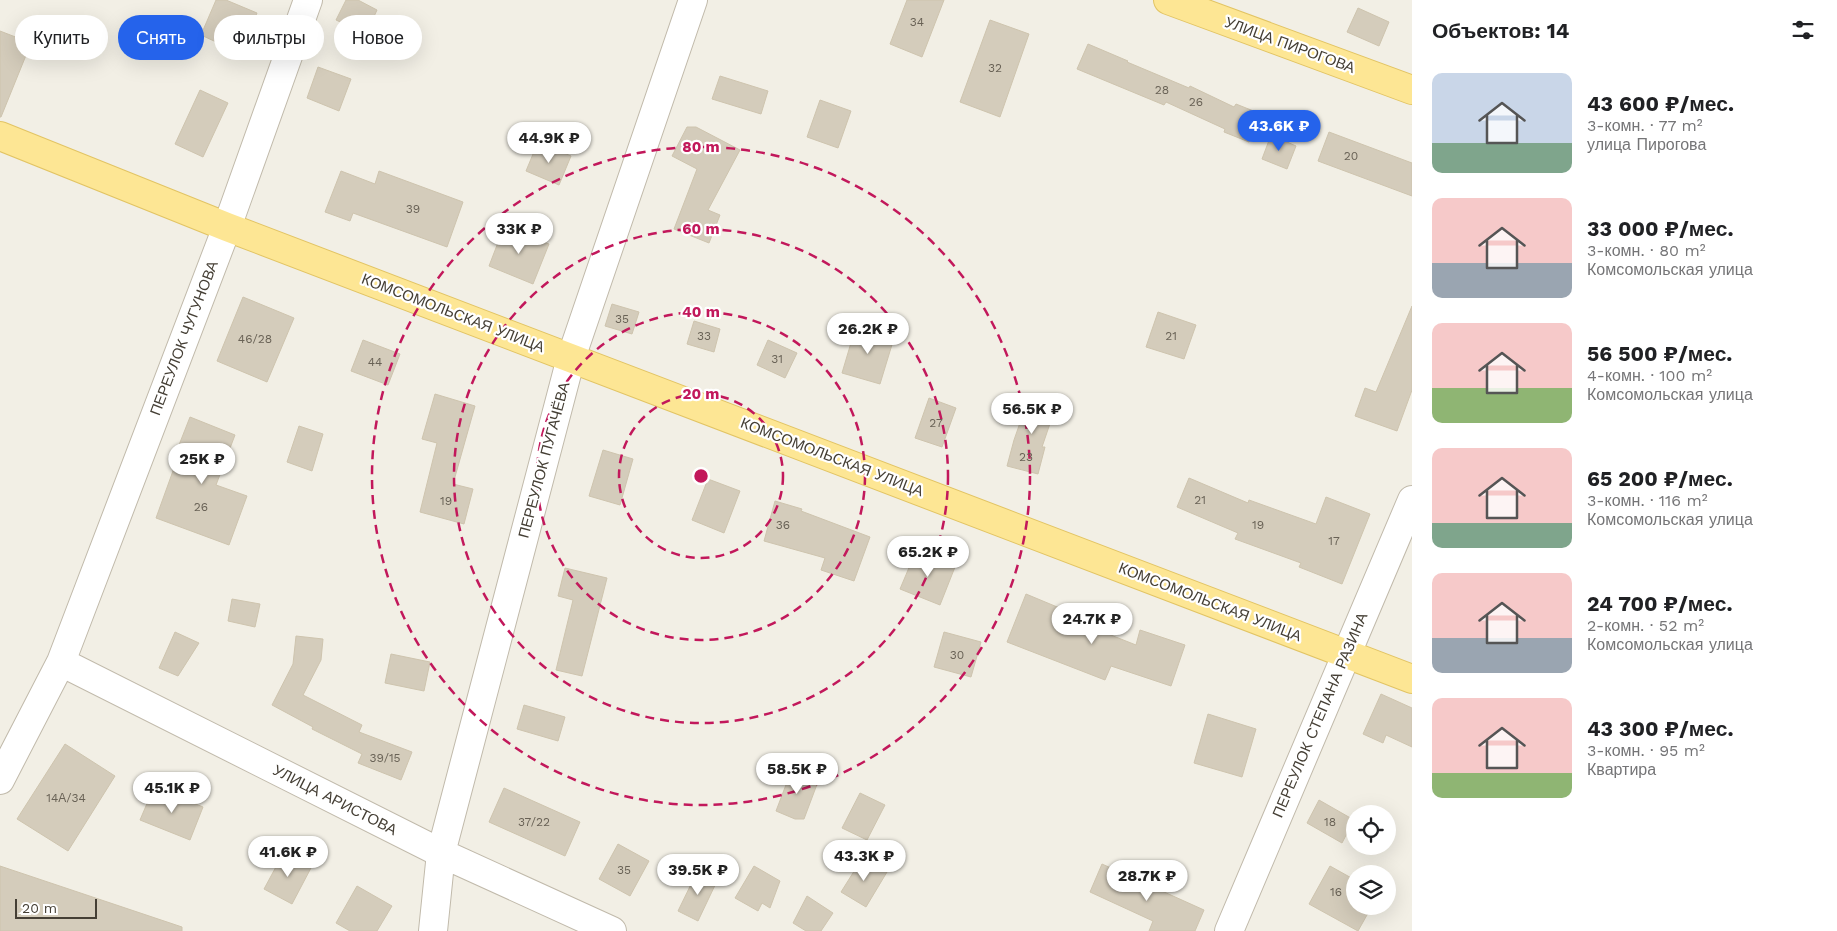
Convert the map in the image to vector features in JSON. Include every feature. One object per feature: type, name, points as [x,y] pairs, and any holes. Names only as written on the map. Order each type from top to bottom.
[{"type":"main road","name":"УЛИЦА ПИРОГОВА","points":[[1168,0],[1412,90]]},
{"type":"main road","name":"КОМСОМОЛЬСКАЯ УЛИЦА","points":[[0,136],[227,227],[1412,679]]},
{"type":"street","name":"ПЕРЕУЛОК ЧУГУНОВА","points":[[0,780],[61,662],[227,227],[308,0]]},
{"type":"street","name":"ПЕРЕУЛОК ПУГАЧЁВА","points":[[433,931],[441,853],[571,358],[693,0]]},
{"type":"street","name":"ПЕРЕУЛОК СТЕПАНА РАЗИНА","points":[[1229,931],[1412,500]]},
{"type":"street","name":"УЛИЦА АРИСТОВА","points":[[61,662],[441,853],[612,931]]},
{"type":"building","points":[[216,0],[226,0],[257,13],[256,15],[214,15],[214,41],[204,36],[204,28]]},
{"type":"building","points":[[346,0],[358,0],[377,10],[375,15],[338,15]]},
{"type":"building","points":[[907,0],[944,0],[922,57],[890,44]]},
{"type":"building","points":[[1358,8],[1389,22],[1379,46],[1347,32]]},
{"type":"building","points":[[990,20],[1029,34],[1000,117],[960,102]]},
{"type":"building","points":[[0,31],[15,37],[15,60],[24,60],[0,117]]},
{"type":"building","points":[[1088,44],[1189,88],[1190,86],[1234,107],[1236,104],[1261,114],[1249,142],[1224,132],[1225,129],[1166,102],[1164,105],[1077,69]]},
{"type":"building","points":[[318,67],[351,79],[339,111],[307,98]]},
{"type":"building","points":[[720,76],[768,91],[761,114],[712,99]]},
{"type":"building","points":[[200,90],[228,103],[203,157],[175,144]]},
{"type":"building","points":[[820,100],[851,111],[838,148],[807,137]]},
{"type":"building","points":[[687,127],[696,127],[740,150],[708,210],[720,215],[709,243],[674,229],[697,169],[672,156]]},
{"type":"building","points":[[1329,132],[1412,163],[1412,196],[1318,161]]},
{"type":"building","points":[[1271,135],[1296,146],[1287,169],[1262,159]]},
{"type":"building","points":[[538,142],[571,156],[559,185],[526,171]]},
{"type":"building","points":[[341,171],[375,184],[379,171],[463,202],[447,247],[353,213],[350,221],[325,212]]},
{"type":"building","points":[[504,227],[549,244],[533,284],[489,266]]},
{"type":"building","points":[[243,297],[294,318],[267,382],[217,361]]},
{"type":"building","points":[[612,304],[639,312],[632,334],[605,326]]},
{"type":"building","points":[[1412,306],[1412,390],[1397,431],[1355,416],[1365,388],[1376,392]]},
{"type":"building","points":[[1158,312],[1196,325],[1184,359],[1146,347]]},
{"type":"building","points":[[694,321],[720,329],[714,352],[687,344]]},
{"type":"building","points":[[856,326],[894,338],[880,384],[842,373]]},
{"type":"building","points":[[363,340],[400,354],[388,385],[351,371]]},
{"type":"building","points":[[768,340],[797,353],[785,378],[757,365]]},
{"type":"building","points":[[435,394],[475,406],[453,484],[473,489],[464,524],[420,512],[437,443],[422,439]]},
{"type":"building","points":[[1030,394],[1057,403],[1042,447],[1045,447],[1038,474],[1007,466]]},
{"type":"building","points":[[929,398],[956,408],[942,447],[915,438]]},
{"type":"building","points":[[190,417],[235,435],[216,485],[247,496],[229,545],[156,518],[182,446],[179,445]]},
{"type":"building","points":[[299,426],[323,434],[312,471],[287,462]]},
{"type":"building","points":[[603,450],[633,459],[620,505],[589,496]]},
{"type":"building","points":[[1189,478],[1248,503],[1249,500],[1316,524],[1326,497],[1370,514],[1342,584],[1299,567],[1301,563],[1235,539],[1238,533],[1177,507]]},
{"type":"building","points":[[708,479],[740,491],[724,533],[692,520]]},
{"type":"building","points":[[775,501],[802,509],[801,511],[870,537],[854,581],[821,570],[825,558],[764,541]]},
{"type":"building","points":[[916,551],[955,567],[940,605],[900,589]]},
{"type":"building","points":[[565,568],[607,578],[582,676],[556,670],[573,600],[558,596]]},
{"type":"building","points":[[1026,594],[1062,609],[1060,615],[1136,645],[1140,630],[1185,645],[1171,686],[1111,666],[1105,680],[1007,642]]},
{"type":"building","points":[[232,599],[260,604],[255,627],[228,621]]},
{"type":"building","points":[[175,632],[199,643],[178,676],[159,668]]},
{"type":"building","points":[[944,632],[981,642],[971,677],[934,667]]},
{"type":"building","points":[[296,636],[323,639],[321,660],[303,695],[362,725],[359,732],[412,752],[401,780],[358,763],[362,754],[312,729],[313,727],[272,705],[293,664]]},
{"type":"building","points":[[391,654],[430,662],[424,691],[385,683]]},
{"type":"building","points":[[1381,694],[1412,708],[1412,747],[1386,735],[1383,743],[1363,734]]},
{"type":"building","points":[[524,705],[565,717],[558,741],[517,729]]},
{"type":"building","points":[[1208,714],[1256,729],[1242,777],[1194,763]]},
{"type":"building","points":[[65,744],[115,776],[68,851],[17,819]]},
{"type":"building","points":[[792,769],[819,779],[804,819],[795,819],[776,811]]},
{"type":"building","points":[[154,787],[203,807],[190,840],[140,820]]},
{"type":"building","points":[[504,788],[580,822],[565,856],[489,822]]},
{"type":"building","points":[[860,793],[885,805],[867,840],[842,828]]},
{"type":"building","points":[[1319,800],[1346,815],[1346,835],[1342,843],[1307,823]]},
{"type":"building","points":[[618,844],[649,861],[630,896],[599,879]]},
{"type":"building","points":[[284,852],[312,866],[292,904],[264,889]]},
{"type":"building","points":[[863,857],[887,872],[866,907],[841,892]]},
{"type":"building","points":[[1102,864],[1204,910],[1195,931],[1149,931],[1153,921],[1090,892]]},
{"type":"building","points":[[0,866],[182,927],[182,931],[0,931]]},
{"type":"building","points":[[754,866],[780,881],[770,908],[762,903],[758,911],[735,898]]},
{"type":"building","points":[[1330,866],[1346,875],[1346,915],[1367,915],[1358,931],[1309,904]]},
{"type":"building","points":[[697,872],[717,881],[698,921],[678,911]]},
{"type":"building","points":[[357,886],[392,906],[377,931],[350,931],[336,923]]},
{"type":"building","points":[[807,896],[833,913],[821,931],[806,931],[793,923]]}]
